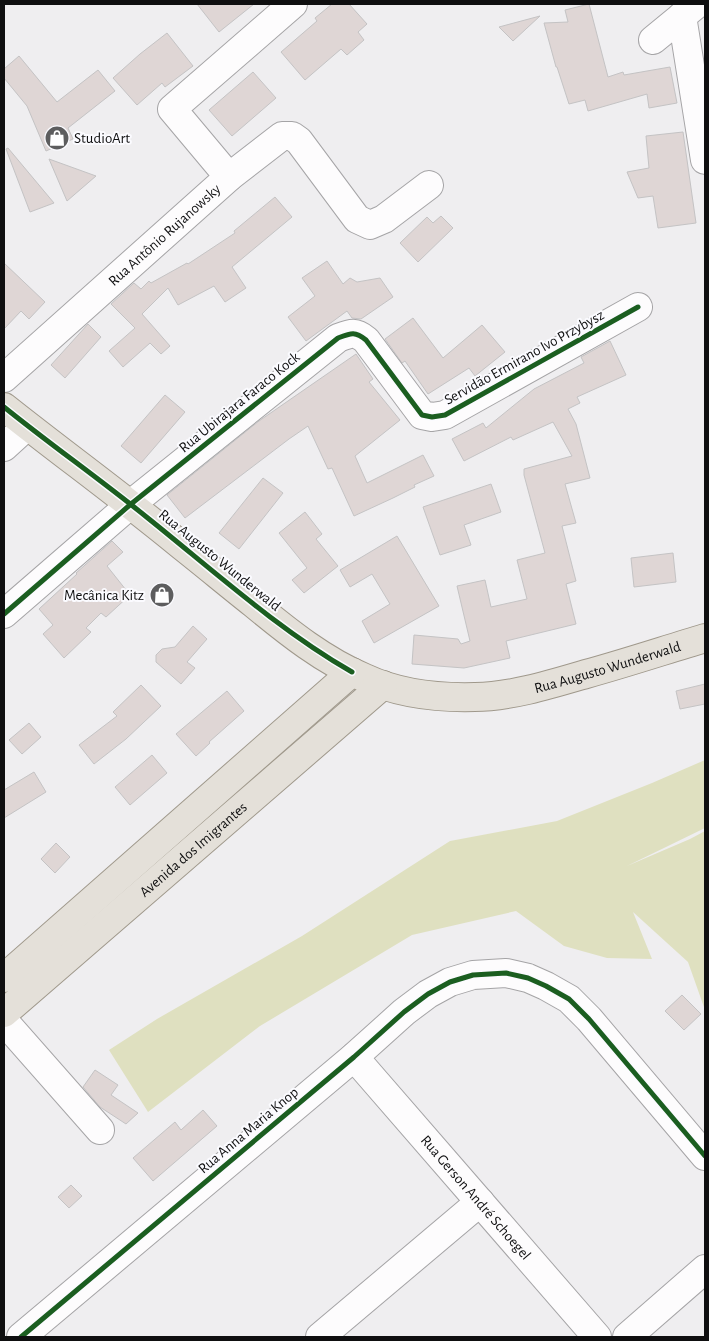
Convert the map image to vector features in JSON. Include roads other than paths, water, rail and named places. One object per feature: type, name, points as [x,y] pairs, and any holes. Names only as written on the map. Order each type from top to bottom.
[{"type":"main road","name":"Rua Augusto Wunderwald","points":[[4,407],[131,504],[283,628],[352,672],[382,685],[410,692],[456,697],[478,697],[511,693],[565,680],[705,638]]},
{"type":"main road","name":"Avenida dos Imigrantes","points":[[4,978],[352,672]]},
{"type":"main road","name":"Avenida dos Imigrantes","points":[[4,1013],[382,685]]},
{"type":"main road","points":[[104,890],[116,894],[120,899],[122,905],[121,912]]},
{"type":"street","name":"Rua Antônio Rujanowsky","points":[[4,378],[229,177],[172,110],[293,4]]},
{"type":"street","points":[[653,40],[690,10]]},
{"type":"street","points":[[690,10],[705,160]]},
{"type":"street","points":[[229,177],[282,136],[292,136],[299,141],[357,219],[370,225],[384,219],[429,185]]},
{"type":"street","name":"Servidão Ermirano Ivo Przybysz","points":[[366,340],[422,415],[432,417],[445,414],[638,308]]},
{"type":"street","name":"Rua Ubirajara Faraco Kock","points":[[4,614],[131,504],[338,338],[351,333],[360,335],[366,340]]},
{"type":"street","points":[[4,447],[28,426]]},
{"type":"street","name":"Rua Anna Maria Knop","points":[[22,1337],[354,1057],[404,1012],[428,994],[450,982],[473,974],[506,973],[528,978],[569,999],[589,1019],[705,1156]]},
{"type":"street","points":[[4,1021],[100,1130]]},
{"type":"street","name":"Rua Gerson André Schoegel","points":[[354,1057],[597,1337]]},
{"type":"street","points":[[320,1337],[480,1202]]},
{"type":"street","points":[[627,1337],[705,1269]]},
{"type":"place","name":"StudioArt","points":[[57,138]]},
{"type":"place","name":"Mecânica Kitz","points":[[162,595]]}]
